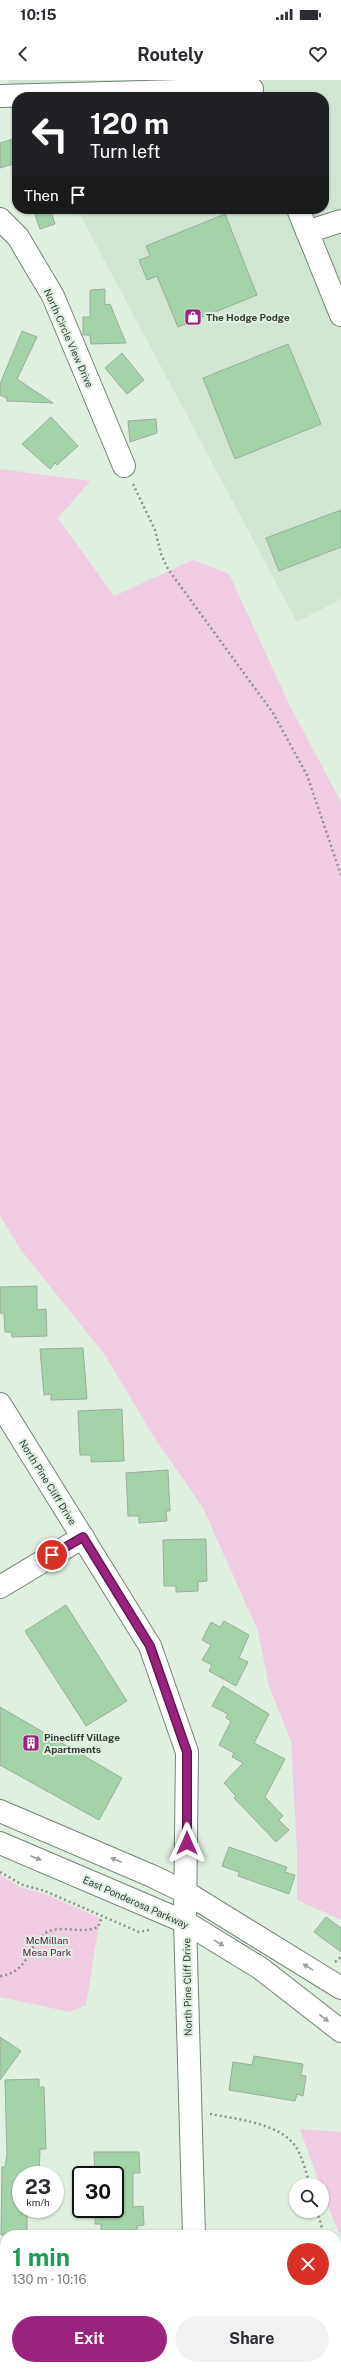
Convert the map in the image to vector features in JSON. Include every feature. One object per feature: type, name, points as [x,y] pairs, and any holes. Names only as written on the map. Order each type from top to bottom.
[{"type":"street","points":[[145,92],[253,89]]},
{"type":"street","points":[[0,96],[12,96]]},
{"type":"street","points":[[300,214],[341,315]]},
{"type":"street","name":"North Circle View Drive","points":[[0,219],[18,237],[54,296],[124,466]]},
{"type":"street","points":[[307,232],[341,221]]},
{"type":"street","name":"North Pine Cliff Drive","points":[[0,1404],[150,1646],[187,1752],[187,1893],[185,1922],[194,2230]]},
{"type":"street","points":[[0,1587],[83,1537]]},
{"type":"street","points":[[0,1811],[152,1876],[187,1893],[341,1988]]},
{"type":"street","name":"East Ponderosa Parkway","points":[[0,1843],[185,1922],[260,1968],[341,2031]]},
{"type":"path","points":[[124,466],[155,530],[161,554],[168,569],[273,712],[307,775],[341,875]]},
{"type":"path","points":[[0,1872],[23,1885],[45,1891],[139,1932],[149,1930]]},
{"type":"path","points":[[0,1976],[16,1970],[25,1963],[44,1934],[57,1930],[89,1932],[98,1927],[102,1917]]},
{"type":"path","points":[[210,2114],[248,2121],[285,2134],[296,2148],[307,2178]]},
{"type":"path","points":[[319,2218],[323,2230]]},
{"type":"shaded area","points":[[8,80],[341,80],[341,599],[297,622],[80,214],[329,214],[329,92],[14,92]]},
{"type":"green space","points":[[0,469],[90,481],[58,518],[114,596],[193,560],[229,574],[290,706],[341,802],[341,1920],[297,1900],[297,1851],[291,1741],[269,1686],[258,1631],[203,1508],[152,1434],[105,1355],[21,1250],[0,1216]]},
{"type":"green space","name":"McMillan Mesa Park","points":[[0,1875],[20,1887],[45,1894],[100,1918],[86,2005],[70,2012],[0,1997]]},
{"type":"green space","points":[[300,2129],[341,2132],[341,2230],[338,2230],[329,2209],[329,2178],[318,2178]]},
{"type":"building","points":[[12,139],[12,164],[0,168],[0,143]]},
{"type":"building","points":[[35,214],[52,214],[55,224],[40,229]]},
{"type":"building","points":[[225,214],[257,295],[178,327],[157,276],[147,280],[139,260],[150,256],[146,246]]},
{"type":"building","points":[[105,289],[105,305],[110,304],[126,343],[91,344],[90,335],[83,335],[83,317],[90,317],[90,290]]},
{"type":"building","points":[[22,331],[37,337],[17,379],[53,403],[7,401],[7,398],[0,395],[0,384]]},
{"type":"building","points":[[288,344],[321,424],[235,459],[203,378]]},
{"type":"building","points":[[122,353],[144,380],[127,394],[105,368]]},
{"type":"building","points":[[51,417],[78,446],[57,465],[55,463],[50,469],[22,444]]},
{"type":"building","points":[[156,419],[157,433],[130,442],[128,421]]},
{"type":"building","points":[[341,510],[341,547],[279,571],[266,538]]},
{"type":"building","points":[[37,1286],[37,1310],[46,1309],[47,1336],[12,1337],[11,1332],[5,1332],[4,1313],[0,1313],[0,1287]]},
{"type":"building","points":[[83,1348],[87,1399],[51,1400],[51,1394],[44,1395],[40,1349]]},
{"type":"building","points":[[122,1409],[124,1461],[91,1462],[91,1455],[80,1455],[78,1411]]},
{"type":"building","points":[[168,1470],[170,1511],[166,1511],[167,1521],[139,1523],[139,1516],[128,1516],[126,1473]]},
{"type":"building","points":[[206,1539],[207,1581],[198,1582],[198,1591],[176,1592],[176,1586],[164,1586],[163,1540]]},
{"type":"building","name":"Pinecliff Village Apartments","points":[[66,1605],[127,1701],[86,1726],[25,1631]]},
{"type":"building","points":[[224,1621],[249,1635],[239,1658],[248,1662],[236,1686],[209,1671],[212,1665],[202,1660],[211,1645],[202,1640],[211,1622],[220,1627]]},
{"type":"building","points":[[223,1686],[269,1714],[254,1743],[285,1759],[265,1797],[283,1816],[279,1820],[289,1830],[276,1842],[234,1798],[236,1796],[224,1783],[243,1763],[232,1757],[234,1753],[219,1745],[231,1721],[226,1718],[228,1714],[212,1706]]},
{"type":"building","name":"Pinecliff Village Apartments","points":[[0,1707],[122,1778],[99,1820],[0,1765]]},
{"type":"building","points":[[229,1847],[287,1867],[285,1872],[295,1875],[289,1894],[238,1876],[239,1872],[222,1866]]},
{"type":"building","points":[[326,1917],[341,1928],[341,1952],[314,1932]]},
{"type":"building","points":[[0,2037],[21,2051],[0,2080]]},
{"type":"building","points":[[254,2056],[303,2064],[301,2075],[306,2076],[303,2096],[297,2094],[295,2101],[229,2090],[233,2062],[252,2065]]},
{"type":"building","points":[[39,2079],[39,2087],[44,2087],[46,2149],[40,2149],[39,2166],[12,2166],[12,2218],[27,2218],[27,2230],[1,2230],[2,2167],[5,2167],[7,2155],[5,2080]]},
{"type":"building","points":[[94,2152],[139,2152],[140,2173],[133,2173],[133,2207],[143,2206],[144,2225],[137,2226],[137,2230],[101,2230],[101,2224],[95,2224],[95,2218],[124,2218],[124,2166],[95,2166]]},
{"type":"place","name":"The Hodge Podge","points":[[193,317]]},
{"type":"place","name":"Pinecliff Village Apartments","points":[[31,1743]]},
{"type":"route","points":[[52,1555],[83,1537],[150,1646],[187,1752],[187,1843]]}]
